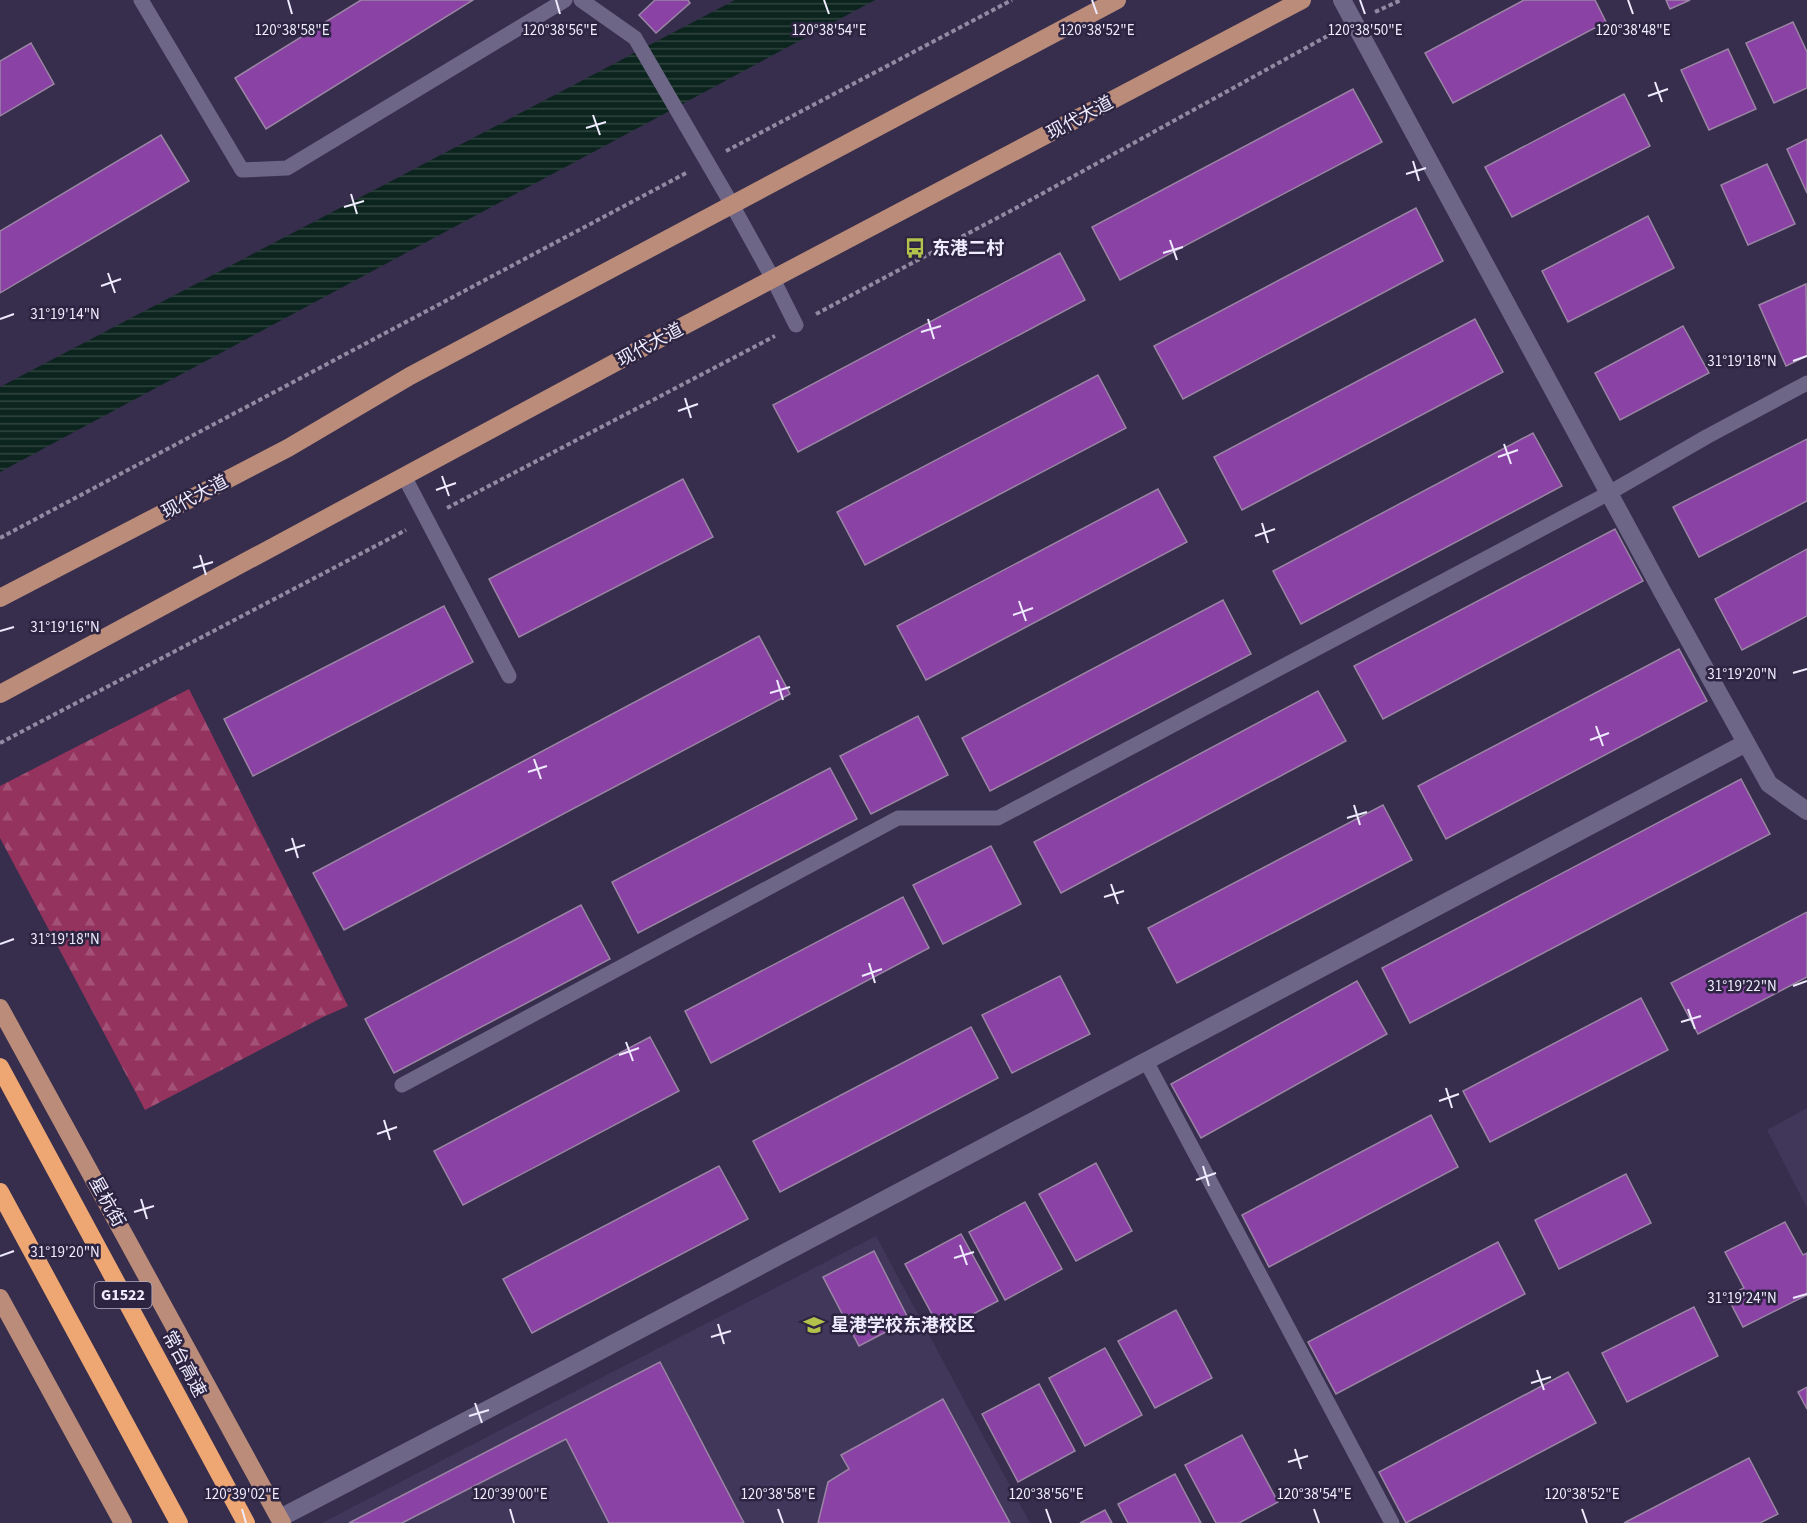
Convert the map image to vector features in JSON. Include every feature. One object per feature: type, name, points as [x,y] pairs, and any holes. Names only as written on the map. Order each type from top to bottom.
[{"type":"highway","name":"常台高速","points":[[0,1067],[246,1523]]},
{"type":"highway","points":[[0,1192],[179,1523]]},
{"type":"main road","name":"现代大道","points":[[0,598],[288,448],[410,376],[1117,0]]},
{"type":"main road","name":"现代大道","points":[[0,694],[773,279],[1302,0]]},
{"type":"main road","name":"星杭街","points":[[0,1008],[281,1521]]},
{"type":"main road","points":[[0,1298],[123,1523]]},
{"type":"street","points":[[1342,0],[1769,784],[1807,811]]},
{"type":"street","points":[[281,1521],[1746,743]]},
{"type":"lane","points":[[141,0],[242,170],[287,168],[565,0]]},
{"type":"lane","points":[[581,0],[635,38],[773,279],[795,325]]},
{"type":"lane","points":[[402,1085],[898,818],[998,818],[1610,493],[1708,435],[1807,384]]},
{"type":"lane","points":[[405,478],[509,676]]},
{"type":"lane","points":[[1146,1061],[1392,1523]]},
{"type":"path","points":[[0,537],[1012,0]]},
{"type":"path","points":[[0,743],[1016,208],[1353,22],[1401,0]]},
{"type":"shaded area","points":[[735,0],[875,0],[0,472],[0,387]]},
{"type":"shaded area","points":[[1807,1108],[1807,1208],[1767,1130]]},
{"type":"shaded area","name":"星港学校东港校区","points":[[876,1236],[1030,1523],[322,1523],[531,1414]]},
{"type":"green space","points":[[189,689],[348,1006],[145,1110],[0,838],[0,786]]},
{"type":"building","points":[[361,0],[473,0],[266,129],[235,78]]},
{"type":"building","points":[[655,0],[688,0],[690,3],[656,33],[639,15]]},
{"type":"building","points":[[1524,0],[1595,0],[1606,22],[1453,103],[1425,53]]},
{"type":"building","points":[[1666,0],[1690,0],[1670,9]]},
{"type":"building","points":[[1793,22],[1807,52],[1807,88],[1774,103],[1746,43]]},
{"type":"building","points":[[31,43],[54,84],[0,116],[0,61]]},
{"type":"building","points":[[1728,49],[1756,109],[1709,130],[1681,70]]},
{"type":"building","points":[[1353,89],[1382,142],[1120,280],[1092,227]]},
{"type":"building","points":[[1624,94],[1650,146],[1512,217],[1485,167]]},
{"type":"building","points":[[161,135],[189,181],[0,293],[0,231]]},
{"type":"building","points":[[1807,139],[1807,193],[1787,149]]},
{"type":"building","points":[[1767,164],[1795,224],[1748,245],[1721,185]]},
{"type":"building","points":[[1416,208],[1443,261],[1183,399],[1154,346]]},
{"type":"building","points":[[1648,216],[1674,268],[1568,322],[1542,271]]},
{"type":"building","points":[[1060,253],[1085,300],[798,452],[773,405]]},
{"type":"building","points":[[1806,284],[1807,356],[1786,366],[1759,305]]},
{"type":"building","points":[[1475,319],[1503,372],[1242,510],[1214,457]]},
{"type":"building","points":[[1683,326],[1709,373],[1620,420],[1595,373]]},
{"type":"building","points":[[1098,375],[1126,428],[865,565],[837,512]]},
{"type":"building","points":[[1533,433],[1562,486],[1301,624],[1273,571]]},
{"type":"building","points":[[1807,439],[1807,501],[1699,557],[1673,507]]},
{"type":"building","points":[[683,479],[713,537],[519,637],[489,579]]},
{"type":"building","points":[[1158,489],[1187,542],[926,680],[897,626]]},
{"type":"building","points":[[1615,529],[1643,581],[1383,719],[1354,666]]},
{"type":"building","points":[[1807,549],[1807,616],[1742,650],[1715,599]]},
{"type":"building","points":[[1223,600],[1251,654],[990,791],[962,738]]},
{"type":"building","points":[[444,606],[473,662],[253,776],[224,719]]},
{"type":"building","points":[[759,636],[790,694],[344,930],[313,873]]},
{"type":"building","points":[[1679,649],[1707,701],[1446,839],[1418,786]]},
{"type":"building","points":[[1318,691],[1346,741],[1061,893],[1034,842]]},
{"type":"building","points":[[918,716],[948,775],[871,814],[840,756]]},
{"type":"building","points":[[830,768],[857,819],[638,933],[612,882]]},
{"type":"building","points":[[1741,779],[1770,834],[1410,1023],[1382,968]]},
{"type":"building","points":[[1383,805],[1412,860],[1177,983],[1148,928]]},
{"type":"building","points":[[991,846],[1021,904],[943,944],[913,885]]},
{"type":"building","points":[[903,897],[929,948],[711,1063],[685,1011]]},
{"type":"building","points":[[581,905],[610,959],[394,1073],[365,1019]]},
{"type":"building","points":[[1807,912],[1807,977],[1698,1034],[1671,983]]},
{"type":"building","points":[[1060,976],[1090,1034],[1012,1073],[982,1015]]},
{"type":"building","points":[[1357,981],[1387,1034],[1201,1138],[1171,1084]]},
{"type":"building","points":[[1641,998],[1668,1050],[1490,1142],[1463,1091]]},
{"type":"building","points":[[971,1027],[998,1078],[780,1192],[753,1141]]},
{"type":"building","points":[[650,1037],[679,1091],[463,1205],[434,1151]]},
{"type":"building","points":[[1431,1115],[1458,1167],[1269,1267],[1242,1215]]},
{"type":"building","points":[[1096,1163],[1132,1231],[1076,1261],[1039,1194]]},
{"type":"building","points":[[719,1166],[748,1219],[532,1333],[503,1279]]},
{"type":"building","points":[[1626,1174],[1651,1223],[1559,1269],[1535,1220]]},
{"type":"building","points":[[1025,1202],[1062,1269],[1005,1300],[969,1232]]},
{"type":"building","points":[[1785,1222],[1803,1255],[1807,1253],[1807,1295],[1743,1327],[1727,1296],[1744,1288],[1725,1252]]},
{"type":"building","points":[[961,1234],[998,1301],[941,1331],[905,1264]]},
{"type":"building","points":[[1498,1242],[1525,1294],[1336,1394],[1308,1342]]},
{"type":"building","points":[[874,1251],[909,1320],[859,1346],[823,1277]]},
{"type":"building","points":[[1694,1307],[1718,1356],[1627,1402],[1602,1353]]},
{"type":"building","points":[[1176,1310],[1212,1378],[1155,1408],[1118,1341]]},
{"type":"building","points":[[1105,1348],[1142,1415],[1085,1446],[1049,1378]]},
{"type":"building","points":[[660,1362],[744,1523],[609,1523],[566,1439],[402,1523],[349,1523]]},
{"type":"building","points":[[1568,1372],[1596,1423],[1406,1523],[1379,1472]]},
{"type":"building","points":[[1039,1384],[1075,1451],[1018,1482],[982,1414]]},
{"type":"building","points":[[1807,1387],[1807,1409],[1798,1392]]},
{"type":"building","points":[[943,1399],[1010,1523],[818,1523],[828,1482],[849,1469],[841,1455]]},
{"type":"building","points":[[1242,1435],[1278,1502],[1239,1523],[1216,1523],[1185,1465]]},
{"type":"building","points":[[1749,1458],[1778,1514],[1760,1523],[1624,1523]]},
{"type":"building","points":[[1175,1474],[1201,1523],[1128,1523],[1118,1504]]},
{"type":"building","points":[[1105,1510],[1112,1523],[1080,1523]]},
{"type":"place","name":"东港二村","points":[[915,248]]},
{"type":"place","name":"星港学校东港校区","points":[[814,1325]]}]
